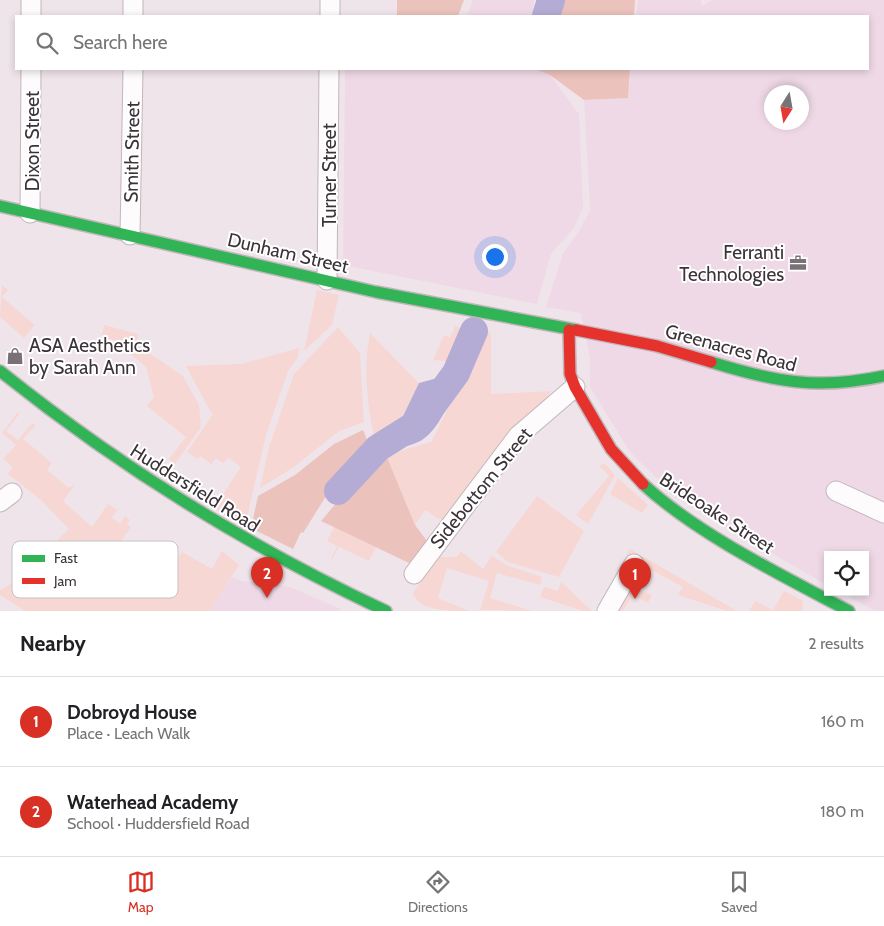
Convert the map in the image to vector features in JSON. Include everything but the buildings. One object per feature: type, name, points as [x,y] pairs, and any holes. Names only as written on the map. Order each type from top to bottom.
[{"type":"street","points":[[31,0],[31,15]]},
{"type":"street","points":[[133,0],[133,15]]},
{"type":"street","points":[[330,0],[330,15]]},
{"type":"street","name":"Dixon Street","points":[[30,213],[32,70]]},
{"type":"street","name":"Smith Street","points":[[130,234],[133,70]]},
{"type":"street","name":"Turner Street","points":[[327,280],[329,70]]},
{"type":"street","name":"Dunham Street","points":[[0,206],[501,318],[570,330]]},
{"type":"street","name":"Greenacres Road","points":[[570,330],[625,339],[795,384],[834,386],[864,382],[884,376]]},
{"type":"street","name":"Brideoake Street","points":[[570,330],[570,374],[575,387],[611,449],[622,463],[658,498],[709,532],[765,566],[849,611]]},
{"type":"street","name":"Huddersfield Road","points":[[0,371],[57,417],[191,510],[364,607],[386,611]]},
{"type":"street","name":"Sidebottom Street","points":[[414,574],[518,436],[575,387]]},
{"type":"street","points":[[836,491],[884,513]]},
{"type":"street","points":[[607,611],[634,564]]},
{"type":"shaded area","points":[[397,0],[464,0],[458,15],[397,15]]},
{"type":"shaded area","points":[[473,0],[534,0],[532,15],[467,15]]},
{"type":"shaded area","points":[[538,0],[635,0],[634,15],[535,15]]},
{"type":"shaded area","points":[[638,0],[701,0],[702,6],[712,0],[884,0],[884,611],[875,611],[847,596],[869,596],[869,551],[824,551],[824,584],[677,498],[630,452],[590,387],[590,359],[581,313],[546,307],[563,253],[578,233],[590,210],[584,100],[628,98],[631,70],[869,70],[869,15],[636,15]]},
{"type":"shaded area","points":[[345,70],[538,70],[550,75],[579,114],[583,207],[574,228],[551,254],[537,304],[343,265]]},
{"type":"shaded area","points":[[538,70],[630,70],[628,98],[584,100],[550,75]]},
{"type":"shaded area","points":[[2,285],[8,290],[2,297],[35,325],[24,338],[0,317]]},
{"type":"shaded area","points":[[317,290],[339,295],[332,325],[304,351]]},
{"type":"shaded area","points":[[104,325],[138,334],[137,345],[183,376],[199,405],[201,427],[175,464],[169,459],[186,437],[147,406],[154,397],[146,367],[122,347],[122,342],[102,337]]},
{"type":"shaded area","points":[[455,326],[471,332],[457,362],[433,360],[444,335],[450,337]]},
{"type":"shaded area","points":[[338,327],[360,353],[364,422],[339,431],[294,467],[260,488],[269,447],[294,374]]},
{"type":"shaded area","points":[[480,330],[487,330],[491,334],[491,394],[551,391],[544,402],[513,427],[449,518],[439,519],[425,510],[415,525],[386,455],[431,442],[459,386]]},
{"type":"shaded area","points":[[370,333],[419,383],[394,435],[375,441],[366,373]]},
{"type":"shaded area","points":[[299,348],[298,357],[288,371],[266,435],[245,526],[214,508],[241,467],[229,458],[223,463],[216,458],[211,464],[200,456],[198,459],[187,452],[213,414],[186,366],[241,364]]},
{"type":"shaded area","points":[[456,373],[449,402],[432,431],[418,442],[380,453],[375,441],[394,435],[419,383]]},
{"type":"shaded area","points":[[18,412],[20,413],[6,431],[18,440],[32,423],[36,425],[23,439],[52,463],[47,470],[69,488],[74,486],[63,501],[92,527],[108,504],[117,510],[112,518],[120,524],[125,516],[130,520],[127,524],[131,527],[121,541],[56,541],[69,529],[41,500],[8,474],[13,467],[3,459],[16,445],[2,433]]},
{"type":"shaded area","points":[[363,430],[370,446],[338,477],[303,533],[301,532],[293,549],[251,528],[258,496],[295,475],[334,444]]},
{"type":"shaded area","points":[[386,455],[415,525],[427,541],[409,563],[321,521],[374,459]]},
{"type":"shaded area","points":[[604,463],[615,475],[588,524],[576,515],[609,476],[599,466]]},
{"type":"shaded area","points":[[618,478],[648,505],[642,513],[610,494]]},
{"type":"shaded area","points":[[537,496],[584,531],[559,577],[508,562],[496,552]]},
{"type":"shaded area","points":[[334,527],[376,547],[369,561],[339,547],[328,566],[337,546],[327,541]]},
{"type":"shaded area","points":[[630,549],[737,611],[727,611],[678,595],[683,587],[648,568],[642,578],[638,575],[641,564],[626,555]]},
{"type":"shaded area","points":[[222,551],[239,565],[210,611],[25,611],[0,595],[0,590],[12,582],[12,598],[178,598],[178,557],[182,552],[212,569]]},
{"type":"shaded area","points":[[461,551],[483,569],[492,556],[506,565],[542,577],[540,585],[497,573],[490,598],[532,611],[480,610],[489,581],[447,568],[438,598],[469,611],[436,609],[428,607],[416,599],[413,593],[438,557],[457,557]]},
{"type":"shaded area","points":[[232,577],[242,581],[290,587],[341,609],[340,611],[210,611]]},
{"type":"shaded area","points":[[561,582],[592,611],[583,611],[540,597],[544,587],[558,591]]},
{"type":"shaded area","points":[[630,586],[652,595],[648,603],[632,595],[623,611],[615,611]]},
{"type":"shaded area","points":[[784,591],[803,601],[802,611],[749,611],[755,601],[773,610]]},
{"type":"waterway","points":[[546,15],[551,0]]},
{"type":"waterway","points":[[338,491],[378,448],[421,421],[456,373],[474,331]]},
{"type":"traffic: fast","points":[[0,206],[376,292],[576,330]]},
{"type":"traffic: fast","points":[[711,362],[756,375],[797,382],[838,383],[884,376]]},
{"type":"traffic: fast","points":[[0,371],[92,440],[186,503],[283,559],[386,611]]},
{"type":"traffic: fast","points":[[643,484],[689,520],[715,537],[769,569],[849,611]]},
{"type":"traffic: jam","points":[[569,330],[570,374],[575,387],[611,449],[643,484]]},
{"type":"traffic: jam","points":[[576,330],[657,346],[711,362]]},
{"type":"place","name":"Ferranti Technologies","points":[[798,263]]},
{"type":"place","name":"ASA Aesthetics by Sarah Ann","points":[[15,356]]},
{"type":"place","name":"Waterhead Academy","points":[[267,598]]},
{"type":"place","name":"Dobroyd House","points":[[635,599]]}]
